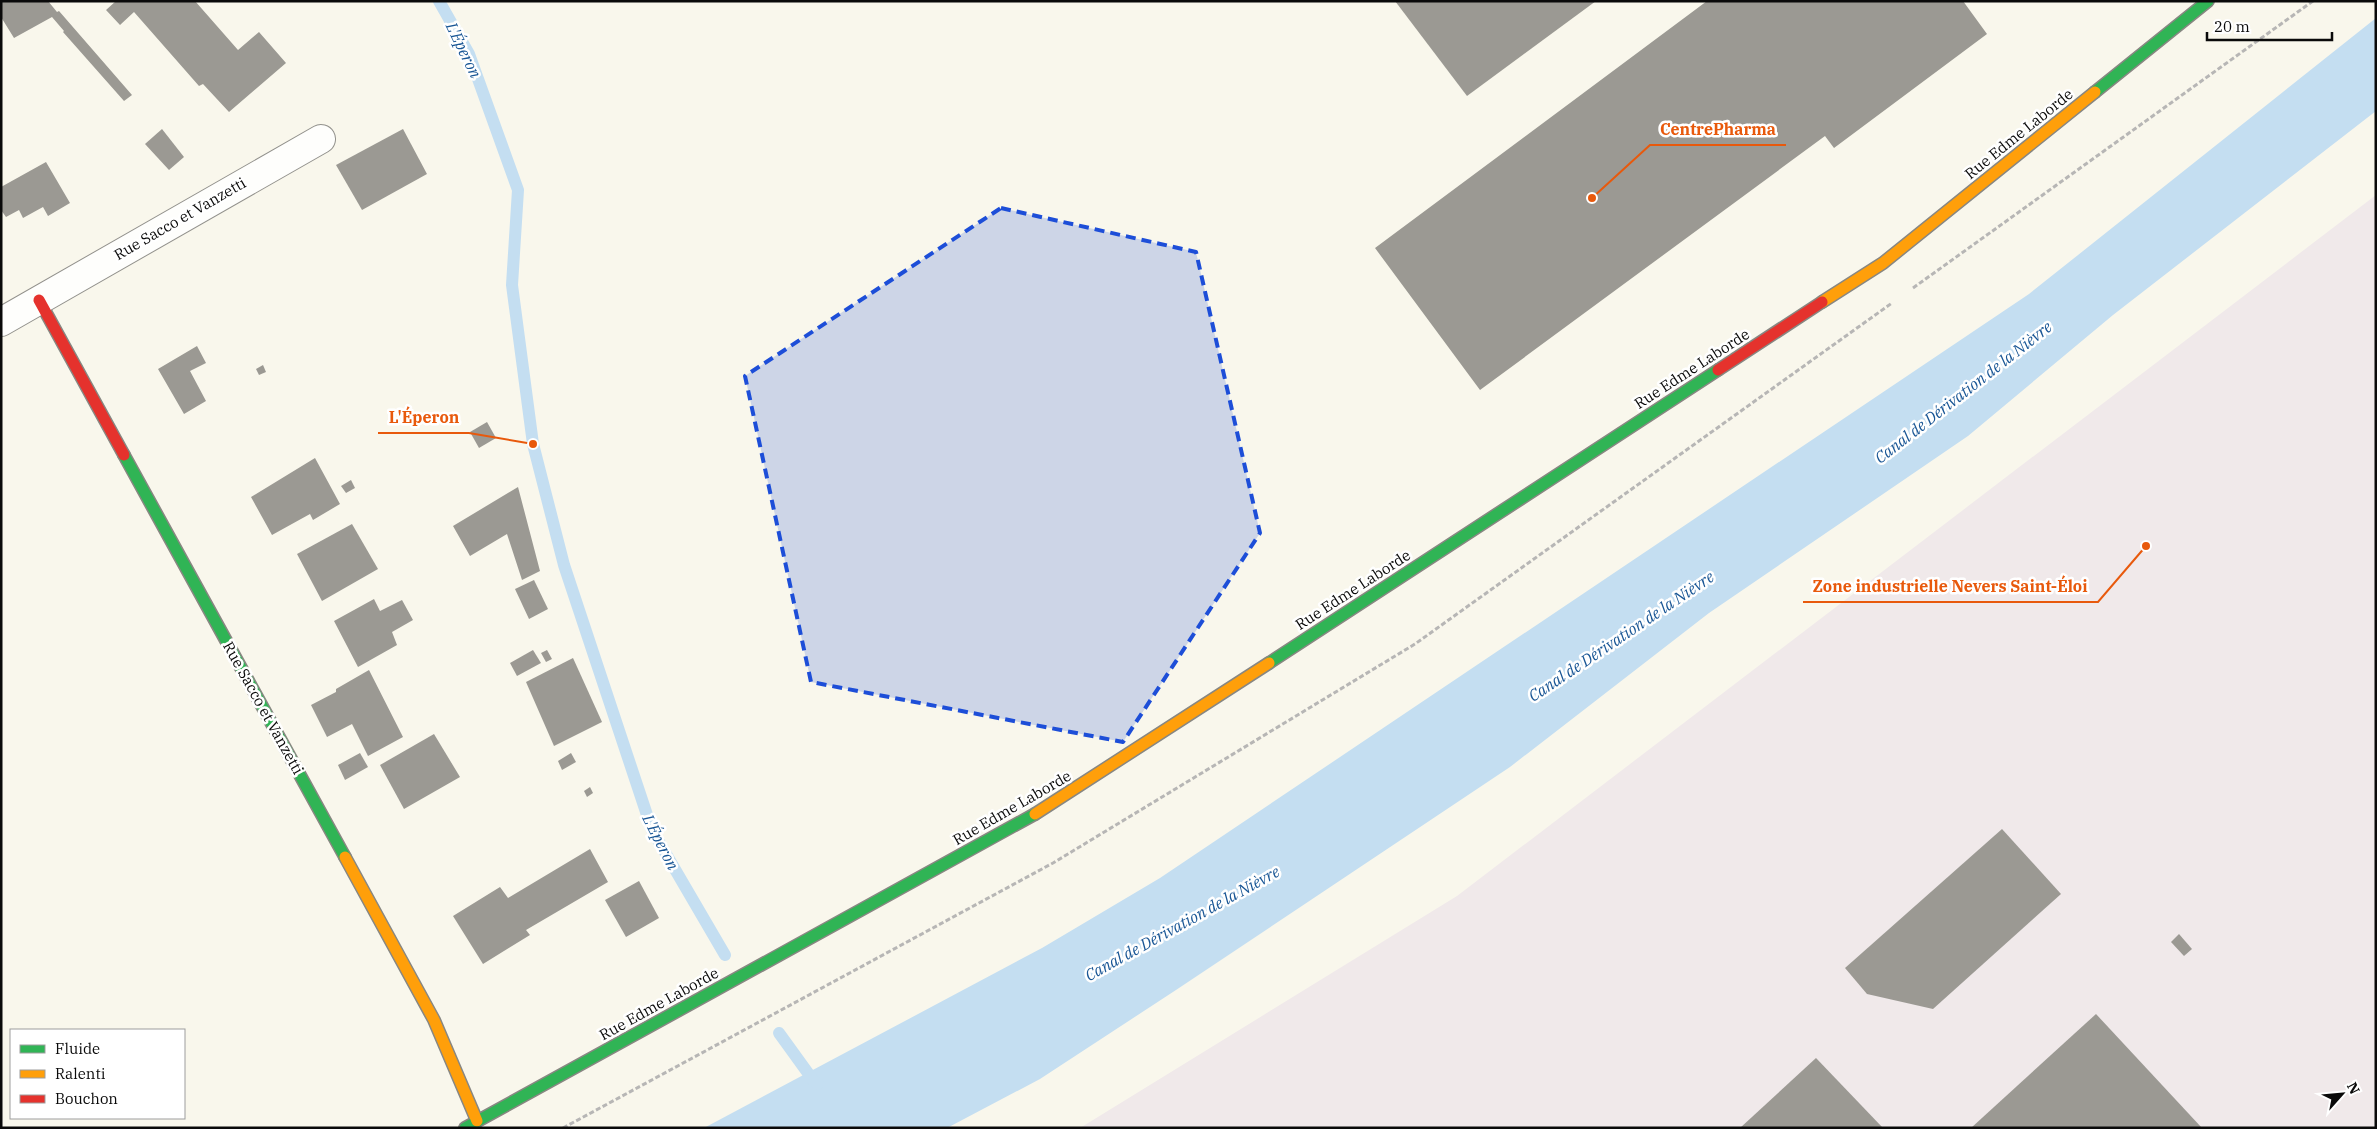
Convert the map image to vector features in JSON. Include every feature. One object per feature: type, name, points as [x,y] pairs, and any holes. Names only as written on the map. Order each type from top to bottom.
[{"type":"street","name":"Rue Edme Laborde","points":[[465,1128],[1062,798],[1883,263],[2208,1]]},
{"type":"street","name":"Rue Sacco et Vanzetti","points":[[1,322],[320,139]]},
{"type":"street","name":"Rue Sacco et Vanzetti","points":[[39,300],[434,1020],[477,1121]]},
{"type":"path","points":[[1908,292],[2313,1]]},
{"type":"path","points":[[563,1128],[1053,863],[1414,644],[1900,297]]},
{"type":"highlighted area","points":[[1001,208],[1196,252],[1260,533],[1123,742],[811,682],[745,376]]},
{"type":"shaded area","points":[[2376,195],[2376,1128],[1080,1128],[1457,896]]},
{"type":"water","name":"Canal de Dérivation de la Nièvre","points":[[2376,18],[2376,111],[2113,315],[1968,436],[1709,613],[1510,767],[1176,990],[1040,1079],[947,1128],[704,1128],[1042,948],[1160,878],[2029,294]]},
{"type":"building","points":[[1,1],[48,1],[57,12],[59,11],[132,95],[124,101],[52,17],[14,38],[1,17]]},
{"type":"building","points":[[116,1],[195,1],[238,50],[259,32],[286,63],[229,112],[203,84],[199,86],[134,12],[120,25],[106,10]]},
{"type":"building","points":[[1395,1],[1596,1],[1467,96]]},
{"type":"building","points":[[1707,1],[1963,1],[1987,34],[1834,148],[1825,136],[1480,390],[1375,248]]},
{"type":"building","points":[[162,129],[184,157],[169,170],[145,144]]},
{"type":"building","points":[[403,129],[427,174],[362,210],[336,165]]},
{"type":"building","points":[[46,162],[70,203],[48,216],[43,207],[23,218],[19,210],[6,217],[1,210],[1,187]]},
{"type":"building","points":[[197,346],[206,363],[190,371],[206,401],[184,414],[158,369]]},
{"type":"building","points":[[263,365],[266,372],[259,375],[256,369]]},
{"type":"building","points":[[487,422],[496,438],[479,448],[470,432]]},
{"type":"building","points":[[315,458],[340,504],[313,520],[310,514],[272,535],[251,497]]},
{"type":"building","points":[[351,480],[355,488],[346,493],[341,486]]},
{"type":"building","points":[[518,487],[540,571],[522,580],[507,534],[470,556],[453,526]]},
{"type":"building","points":[[352,524],[378,569],[322,601],[297,554]]},
{"type":"building","points":[[534,580],[548,609],[529,619],[515,589]]},
{"type":"building","points":[[374,599],[380,611],[402,600],[413,620],[392,632],[397,645],[358,667],[334,621]]},
{"type":"building","points":[[533,650],[541,663],[517,676],[510,663]]},
{"type":"building","points":[[547,650],[552,659],[546,662],[541,653]]},
{"type":"building","points":[[573,658],[602,722],[554,746],[526,682]]},
{"type":"building","points":[[369,670],[403,737],[368,756],[352,724],[327,737],[311,705],[336,692],[336,689]]},
{"type":"building","points":[[434,734],[460,777],[404,809],[380,765]]},
{"type":"building","points":[[360,753],[368,767],[345,780],[338,765]]},
{"type":"building","points":[[571,753],[576,762],[562,770],[558,761]]},
{"type":"building","points":[[590,787],[593,793],[587,797],[584,791]]},
{"type":"building","points":[[2002,829],[2061,894],[1933,1009],[1867,994],[1845,968]]},
{"type":"building","points":[[590,849],[608,882],[526,930],[530,935],[483,964],[453,916],[500,887],[508,898]]},
{"type":"building","points":[[639,881],[659,918],[626,937],[605,900]]},
{"type":"building","points":[[2179,934],[2192,949],[2184,956],[2171,942]]},
{"type":"building","points":[[2096,1014],[2202,1128],[1971,1128]]},
{"type":"building","points":[[1816,1058],[1883,1128],[1740,1128]]},
{"type":"waterway","name":"L'Éperon","points":[[439,1],[469,54],[518,190],[512,285],[533,444],[564,565],[652,830],[725,955]]},
{"type":"waterway","name":"L'Éperon","points":[[779,1033],[813,1080],[818,1084]]},
{"type":"traffic: fast","points":[[2095,92],[2208,1]]},
{"type":"traffic: fast","points":[[1269,663],[1718,370]]},
{"type":"traffic: fast","points":[[124,455],[345,857]]},
{"type":"traffic: fast","points":[[465,1128],[1035,814]]},
{"type":"traffic: slow","points":[[1822,302],[1883,263],[2095,92]]},
{"type":"traffic: slow","points":[[1035,814],[1269,663]]},
{"type":"traffic: slow","points":[[345,857],[434,1020],[477,1121]]},
{"type":"traffic: jam","points":[[39,300],[124,455]]},
{"type":"traffic: jam","points":[[1718,370],[1822,302]]},
{"type":"place","name":"CentrePharma","points":[[1592,198]]},
{"type":"place","name":"L'Éperon","points":[[533,444]]},
{"type":"place","name":"Zone industrielle Nevers Saint-Éloi","points":[[2146,546]]}]
